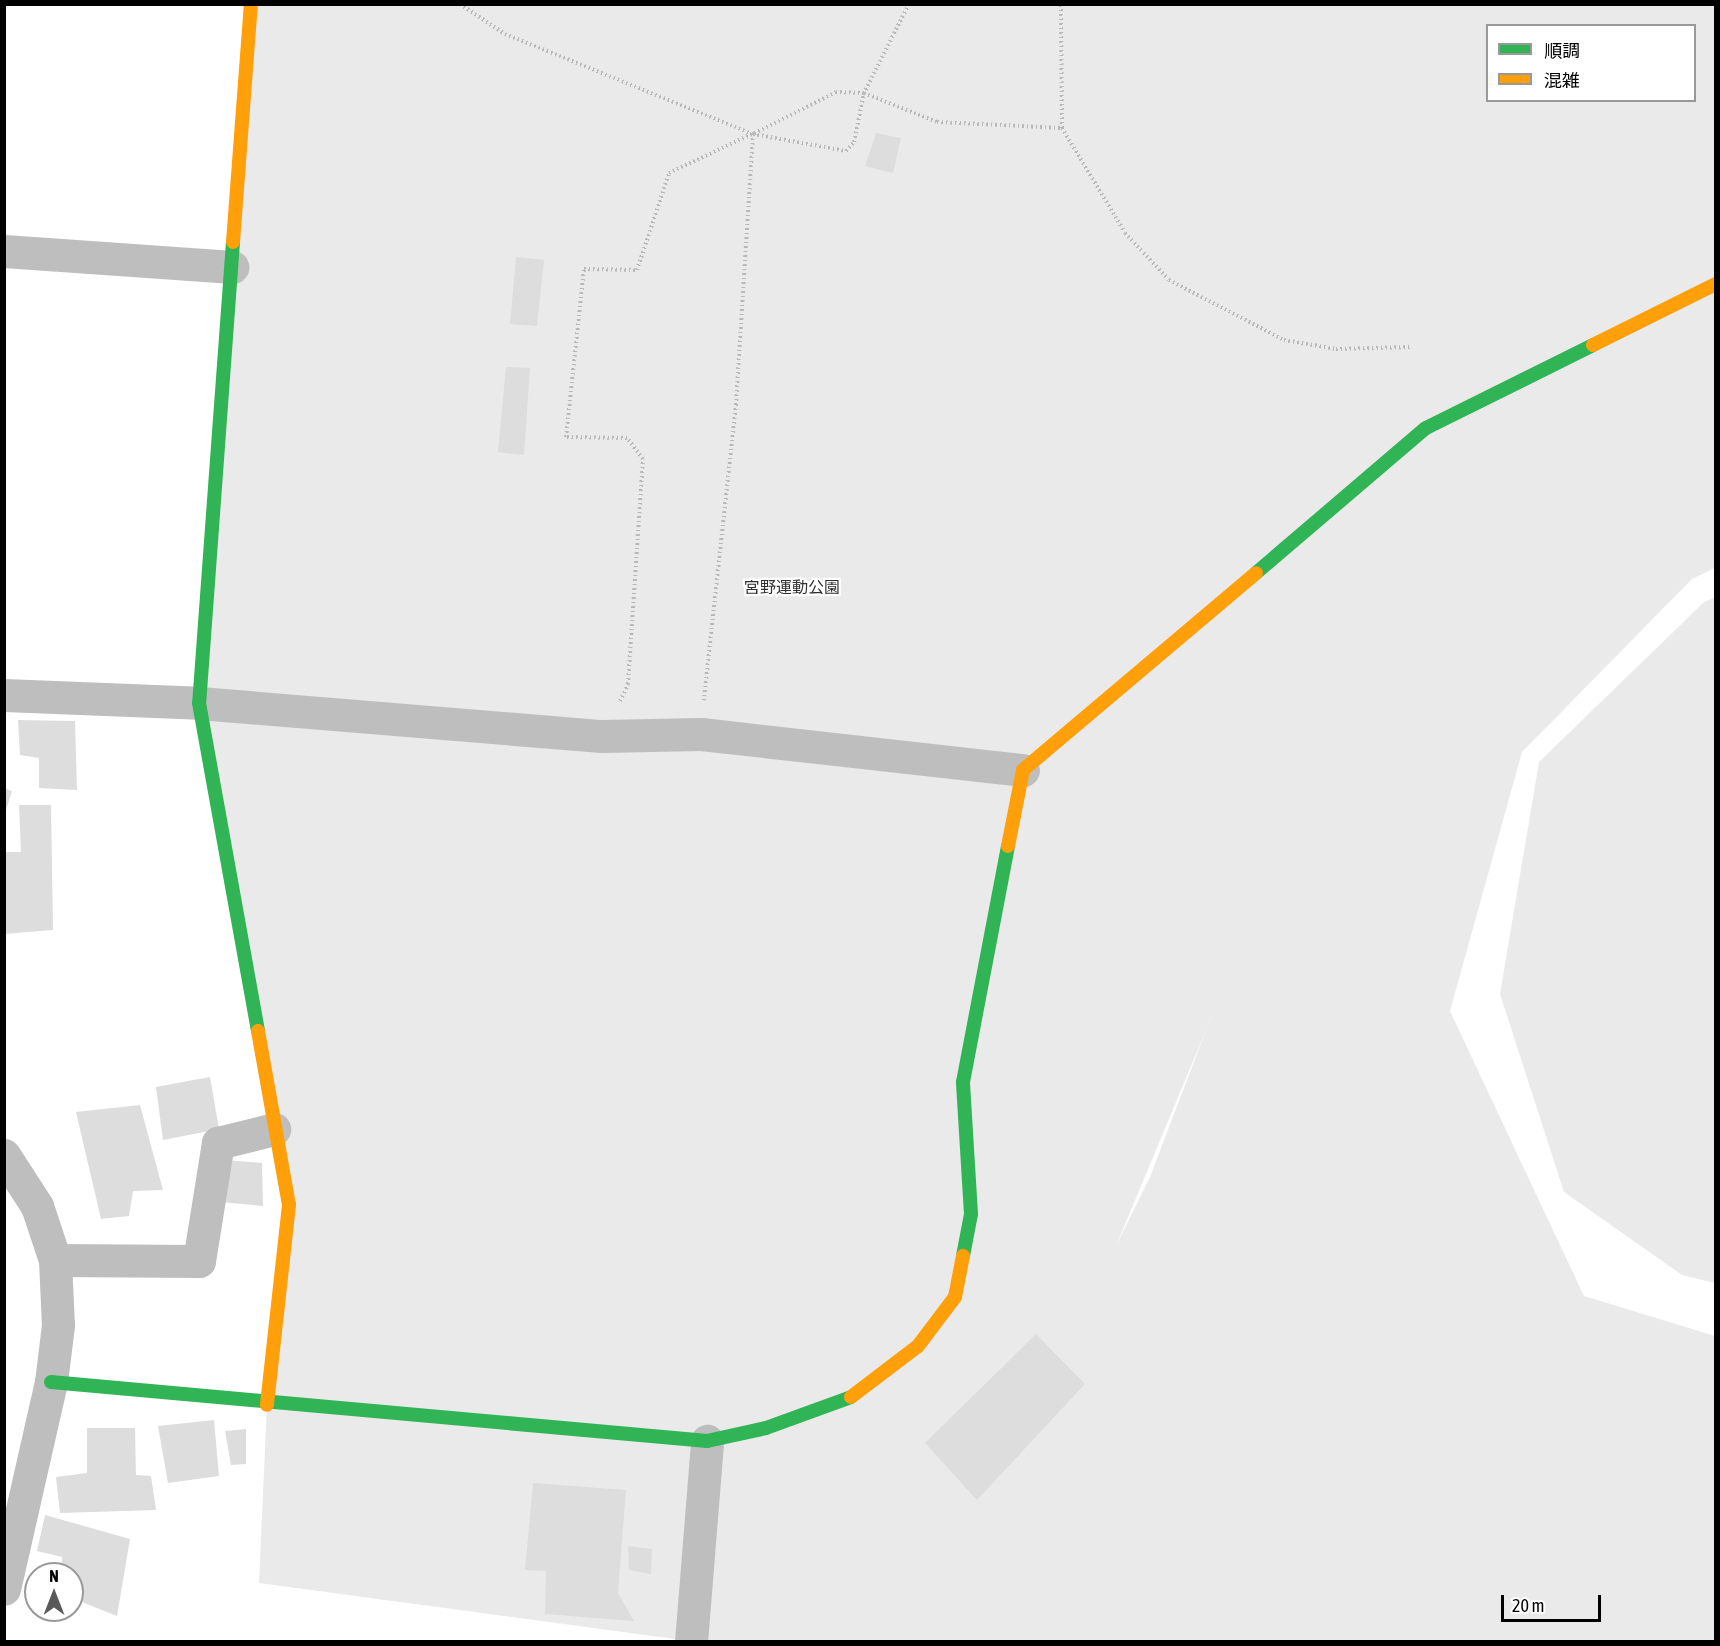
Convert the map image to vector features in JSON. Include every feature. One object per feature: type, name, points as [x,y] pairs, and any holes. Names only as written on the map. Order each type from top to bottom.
[{"type":"street","points":[[251,4],[199,703],[289,1205],[267,1405]]},
{"type":"street","points":[[4,251],[232,267]]},
{"type":"street","points":[[51,1382],[267,1405],[706,1441],[766,1428],[861,1393],[918,1346],[955,1297],[971,1214],[963,1082],[1023,770],[1426,428],[1716,284]]},
{"type":"street","points":[[4,695],[199,703],[602,736],[701,734],[1023,770]]},
{"type":"street","points":[[55,1260],[199,1261],[218,1143],[274,1129]]},
{"type":"street","points":[[4,1155],[37,1206],[55,1260],[58,1325],[51,1382],[4,1590]]},
{"type":"street","points":[[691,1641],[706,1441]]},
{"type":"path","points":[[460,4],[505,34],[753,134],[846,151],[854,142],[864,93],[909,4]]},
{"type":"path","points":[[1061,4],[1062,128],[1125,233],[1169,280],[1284,340],[1336,349],[1411,347]]},
{"type":"path","points":[[602,736],[628,684],[644,459],[627,438],[566,437],[584,268],[637,270],[669,173],[836,92],[864,93],[937,122],[1062,128]]},
{"type":"path","points":[[701,734],[738,381],[753,134]]},
{"type":"green space","name":"宮野運動公園","points":[[251,5],[1715,5],[1715,568],[1692,579],[1522,752],[1450,1011],[1584,1296],[1715,1336],[1715,1641],[697,1642],[259,1583],[267,1405],[289,1205],[199,703]],"holes":[[[1207,1029],[1150,1177],[1116,1246]]]},
{"type":"green space","points":[[1715,597],[1715,1283],[1682,1275],[1564,1192],[1500,994],[1539,762],[1703,603]]},
{"type":"building","points":[[876,133],[901,138],[893,173],[865,166]]},
{"type":"building","points":[[516,257],[544,260],[537,326],[510,324]]},
{"type":"building","points":[[506,367],[530,368],[524,455],[498,452]]},
{"type":"building","points":[[18,720],[75,721],[77,790],[39,788],[39,758],[20,755]]},
{"type":"building","points":[[4,788],[12,791],[5,813],[4,813]]},
{"type":"building","points":[[19,805],[51,805],[53,930],[4,934],[4,852],[21,852]]},
{"type":"building","points":[[210,1077],[219,1129],[163,1140],[156,1087]]},
{"type":"building","points":[[140,1105],[163,1190],[133,1191],[129,1216],[101,1219],[76,1112]]},
{"type":"building","points":[[225,1160],[262,1163],[263,1206],[220,1202]]},
{"type":"building","points":[[1036,1334],[1085,1384],[977,1500],[925,1443]]},
{"type":"building","points":[[214,1420],[219,1476],[168,1483],[158,1426]]},
{"type":"building","points":[[87,1428],[135,1428],[136,1475],[151,1476],[156,1510],[60,1513],[56,1477],[87,1473]]},
{"type":"building","points":[[246,1429],[246,1464],[231,1465],[225,1431]]},
{"type":"building","points":[[533,1483],[626,1490],[618,1593],[634,1621],[545,1614],[546,1571],[525,1570]]},
{"type":"building","points":[[45,1515],[130,1539],[117,1616],[84,1603],[84,1562],[62,1562],[62,1557],[37,1551]]},
{"type":"building","points":[[628,1546],[652,1549],[651,1574],[629,1570]]},
{"type":"traffic: fast","points":[[233,242],[199,703],[258,1031]]},
{"type":"traffic: fast","points":[[1256,573],[1426,428],[1593,345]]},
{"type":"traffic: fast","points":[[963,1256],[971,1214],[963,1082],[1008,846]]},
{"type":"traffic: fast","points":[[51,1382],[707,1441],[766,1428],[851,1397]]},
{"type":"traffic: slow","points":[[233,242],[251,4]]},
{"type":"traffic: slow","points":[[1593,345],[1716,284]]},
{"type":"traffic: slow","points":[[1008,846],[1023,770],[1256,573]]},
{"type":"traffic: slow","points":[[258,1031],[289,1205],[267,1405]]},
{"type":"traffic: slow","points":[[851,1397],[918,1346],[955,1297],[963,1256]]}]
